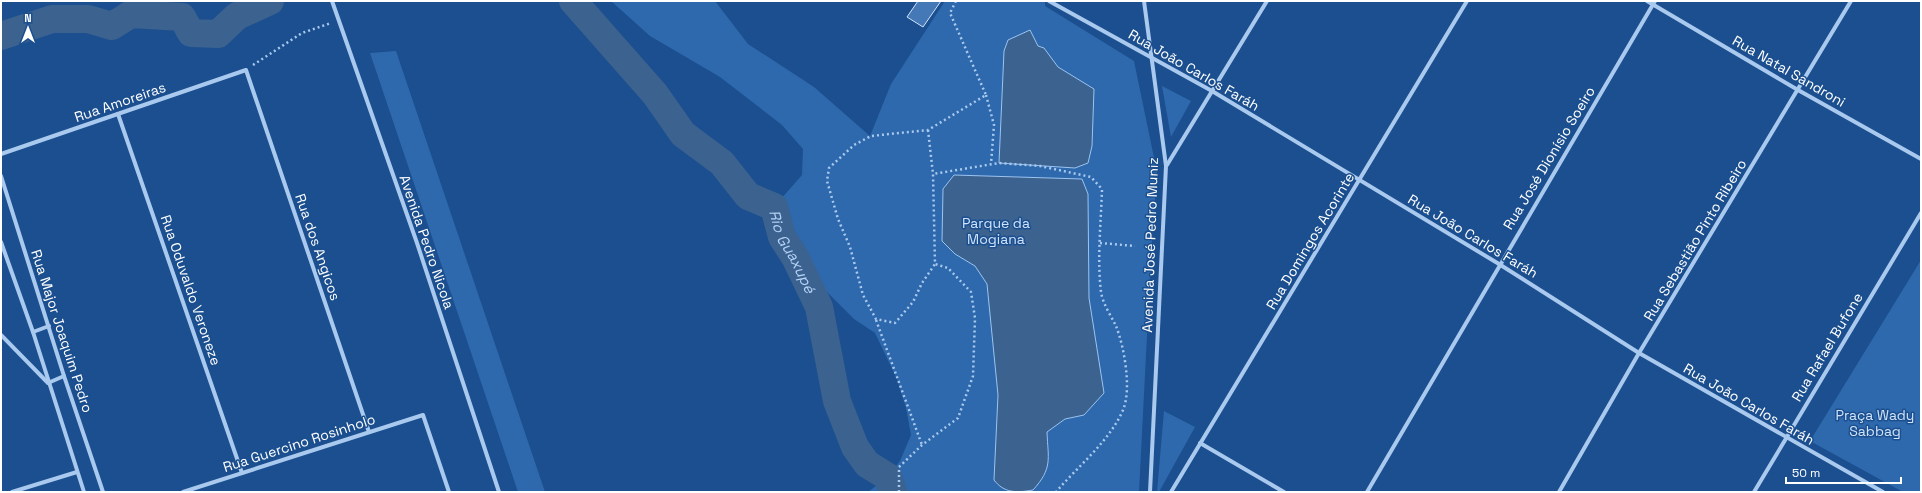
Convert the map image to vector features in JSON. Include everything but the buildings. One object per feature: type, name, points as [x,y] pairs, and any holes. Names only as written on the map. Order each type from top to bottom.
[{"type":"street","name":"Avenida Pedro Nicola","points":[[332,1],[417,243],[499,492]]},
{"type":"street","name":"Rua João Carlos Faráh","points":[[1049,1],[1212,91],[1499,264],[1639,353],[1883,492]]},
{"type":"street","name":"Avenida José Pedro Muniz","points":[[1144,1],[1166,166],[1150,492]]},
{"type":"street","points":[[1166,166],[1267,1]]},
{"type":"street","name":"Rua Domingos Acorinte","points":[[1171,492],[1467,1]]},
{"type":"street","name":"Rua Natal Sandroni","points":[[1647,1],[1654,3],[1798,90],[1921,159]]},
{"type":"street","name":"Rua Sebastião Pinto Ribeiro","points":[[1559,492],[1639,353],[1851,1]]},
{"type":"street","name":"Rua José Dionísio Soeiro","points":[[1367,492],[1499,264],[1654,3]]},
{"type":"street","name":"Rua Amoreiras","points":[[1,154],[246,70]]},
{"type":"street","name":"Rua dos Angicos","points":[[246,70],[369,432]]},
{"type":"street","name":"Rua Oduvaldo Veroneze","points":[[118,114],[242,473]]},
{"type":"street","name":"Rua Major Joaquim Pedro","points":[[1,176],[64,376],[103,492]]},
{"type":"street","name":"Rua Rafael Bufone","points":[[1754,492],[1921,213]]},
{"type":"street","name":"Rua Major Joaquim Pedro","points":[[1,242],[33,332],[84,492]]},
{"type":"street","points":[[33,332],[49,326]]},
{"type":"street","points":[[1,335],[48,383],[64,376]]},
{"type":"street","name":"Rua Guercino Rosinholo","points":[[183,492],[423,415],[449,492]]},
{"type":"street","points":[[1200,443],[1284,492]]},
{"type":"street","points":[[12,492],[77,472]]},
{"type":"path","points":[[956,1],[950,13],[986,95],[994,125],[991,164]]},
{"type":"path","points":[[246,70],[302,34],[339,20]]},
{"type":"path","points":[[922,445],[876,319],[863,295],[850,248],[826,181],[829,168],[854,145],[870,136],[928,130],[986,95]]},
{"type":"path","points":[[876,319],[895,323],[913,302],[922,283],[934,264],[933,174],[928,130]]},
{"type":"path","points":[[933,174],[999,163],[1040,166],[1091,177],[1102,189],[1100,243],[1101,294],[1116,327],[1125,354],[1126,382],[1123,409],[1108,434],[1056,492]]},
{"type":"path","points":[[1100,243],[1135,246]]},
{"type":"path","points":[[900,492],[899,467],[922,445],[958,418],[973,376],[975,318],[971,292],[948,268],[934,264]]},
{"type":"green space","name":"Parque da Mogiana","points":[[611,1],[715,1],[748,44],[814,87],[870,136],[891,84],[945,1],[1045,1],[1045,6],[1134,61],[1157,172],[1151,257],[1139,492],[868,492],[888,477],[900,461],[911,435],[906,408],[897,379],[875,333],[854,319],[820,285],[787,222],[774,207],[802,175],[803,149],[782,125],[720,77],[650,36]]},
{"type":"green space","points":[[396,51],[545,492],[518,492],[370,53]]},
{"type":"green space","points":[[1162,86],[1191,101],[1171,137]]},
{"type":"green space","name":"Praça Wady Sabbag","points":[[1921,260],[1921,492],[1903,492],[1810,441]]},
{"type":"green space","points":[[1164,411],[1195,427],[1159,492],[1157,492]]},
{"type":"shaded area","points":[[1030,30],[1038,46],[1044,48],[1058,67],[1094,89],[1092,146],[1088,163],[1075,168],[999,163],[1004,51],[1008,40]]},
{"type":"shaded area","points":[[954,175],[1082,179],[1088,194],[1089,298],[1104,393],[1084,415],[1065,419],[1047,432],[1048,463],[1044,475],[1033,490],[1016,492],[1006,490],[994,480],[998,395],[987,284],[975,266],[955,254],[942,241],[943,189]]},
{"type":"waterway","name":"Rio Guaxupé","points":[[1,36],[52,19],[88,19],[112,26],[131,14],[182,17],[191,33],[218,34],[237,16],[270,1]]},
{"type":"waterway","name":"Rio Guaxupé","points":[[573,1],[655,94],[683,134],[722,163],[748,196],[774,207],[782,237],[795,257],[819,307],[837,401],[855,447],[867,464],[888,477],[893,492]]}]
